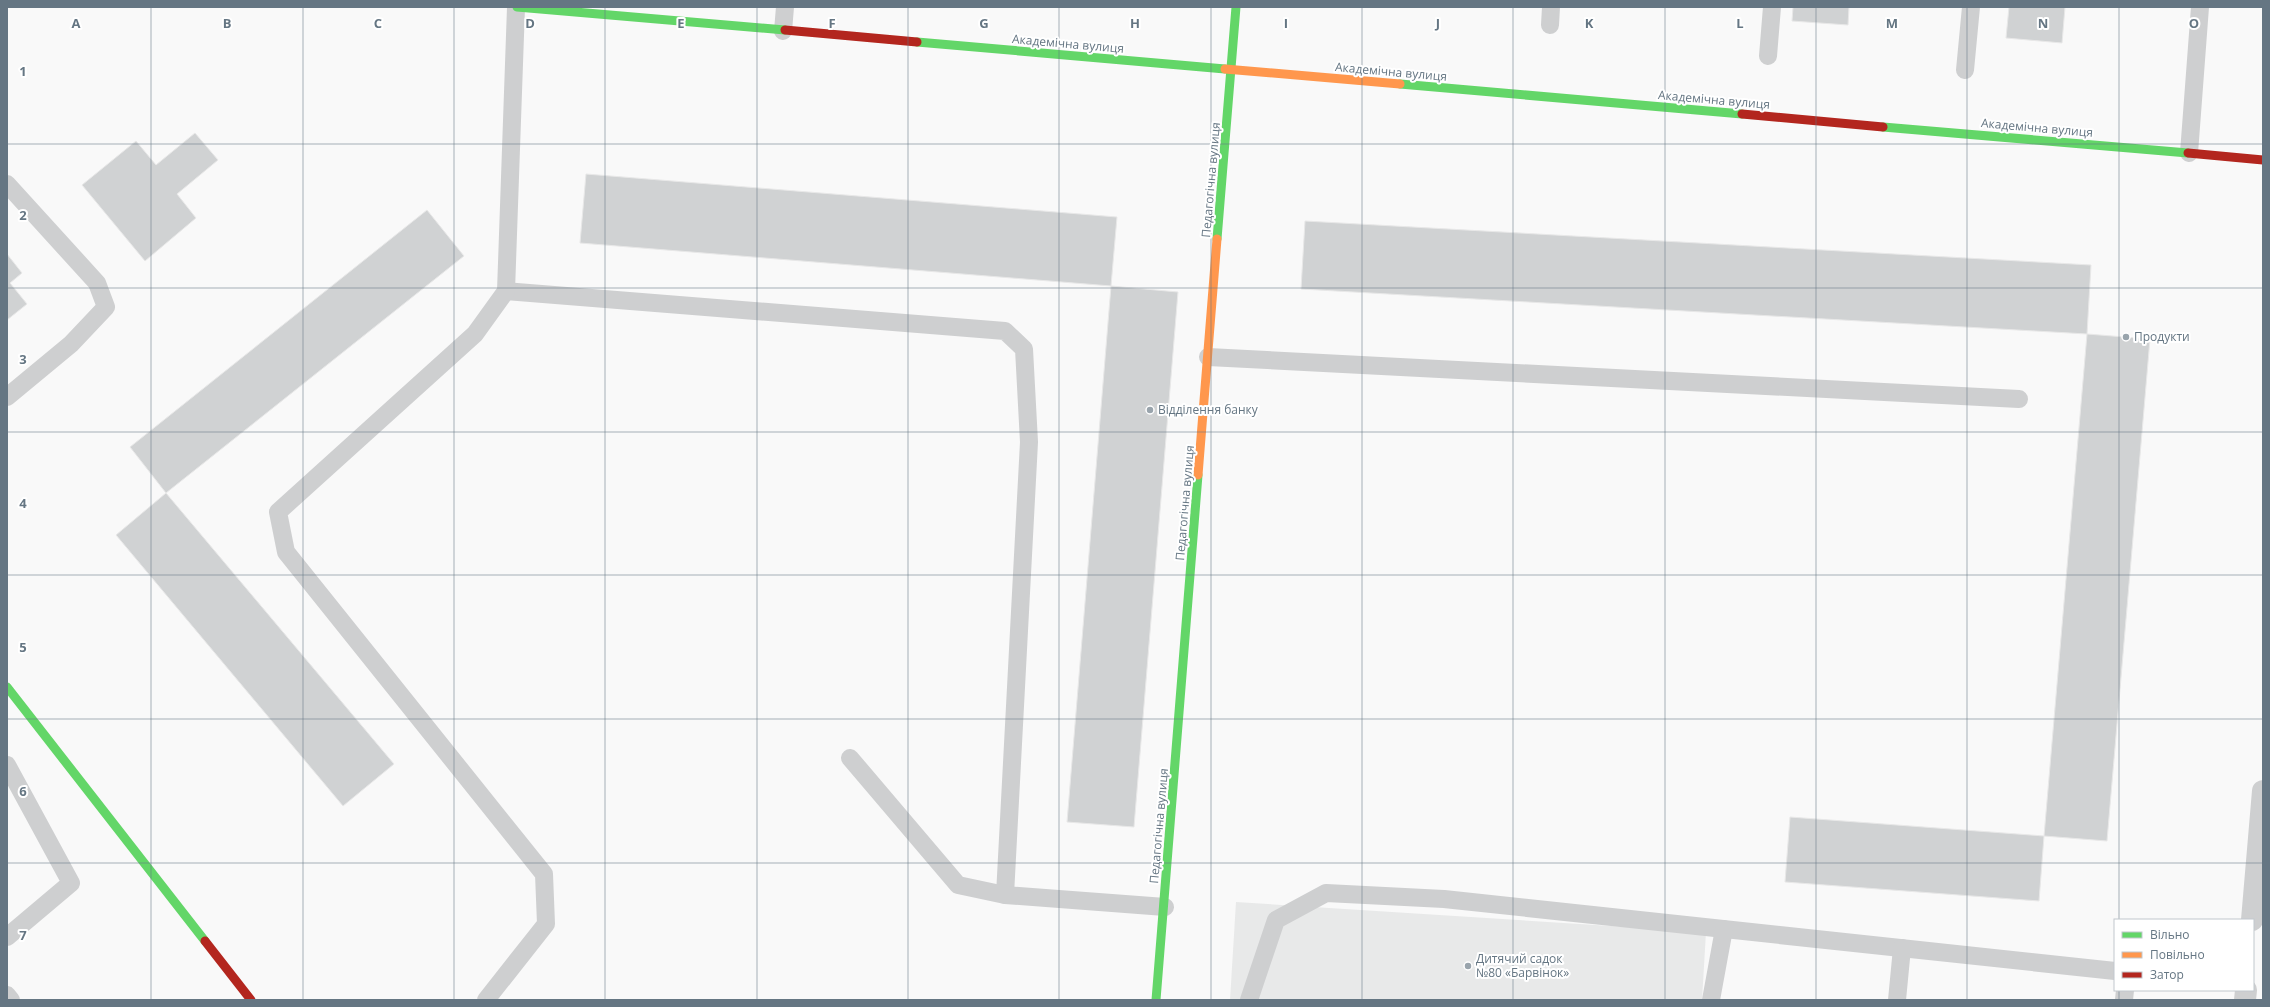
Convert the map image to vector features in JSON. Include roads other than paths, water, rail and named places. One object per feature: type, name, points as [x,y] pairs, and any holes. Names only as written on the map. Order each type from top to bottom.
[{"type":"main road","name":"Академічна вулиця","points":[[516,7],[2263,160]]},
{"type":"main road","name":"Педагогічна вулиця","points":[[1156,1000],[1165,907],[1236,7]]},
{"type":"main road","points":[[7,688],[251,1000]]},
{"type":"street","points":[[2252,919],[2263,791]]},
{"type":"lane","points":[[486,1000],[546,924],[544,874],[286,552],[278,512],[475,334],[506,291],[516,7]]},
{"type":"lane","points":[[782,31],[784,7]]},
{"type":"lane","points":[[1550,25],[1551,7]]},
{"type":"lane","points":[[1768,56],[1772,7]]},
{"type":"lane","points":[[1965,70],[1971,7]]},
{"type":"lane","points":[[2189,153],[2200,7]]},
{"type":"lane","points":[[7,184],[97,283],[106,307],[71,344],[7,397]]},
{"type":"lane","points":[[506,291],[1005,331],[1024,349],[1029,442],[1005,895]]},
{"type":"lane","points":[[1208,357],[2019,399]]},
{"type":"lane","points":[[850,758],[958,885],[1005,895],[1165,907]]},
{"type":"lane","points":[[7,765],[71,883],[7,937]]},
{"type":"lane","points":[[1249,1000],[1276,920],[1326,893],[1444,899],[2114,971]]},
{"type":"lane","points":[[1711,1000],[1724,929]]},
{"type":"lane","points":[[1896,1000],[1902,948]]},
{"type":"lane","points":[[7,995],[11,1000]]},
{"type":"place","name":"Продукти","points":[[2126,337]]},
{"type":"place","name":"Відділення банку","points":[[1150,410]]},
{"type":"place","name":"Дитячий садок №80 «Барвінок»","points":[[1468,966]]}]
